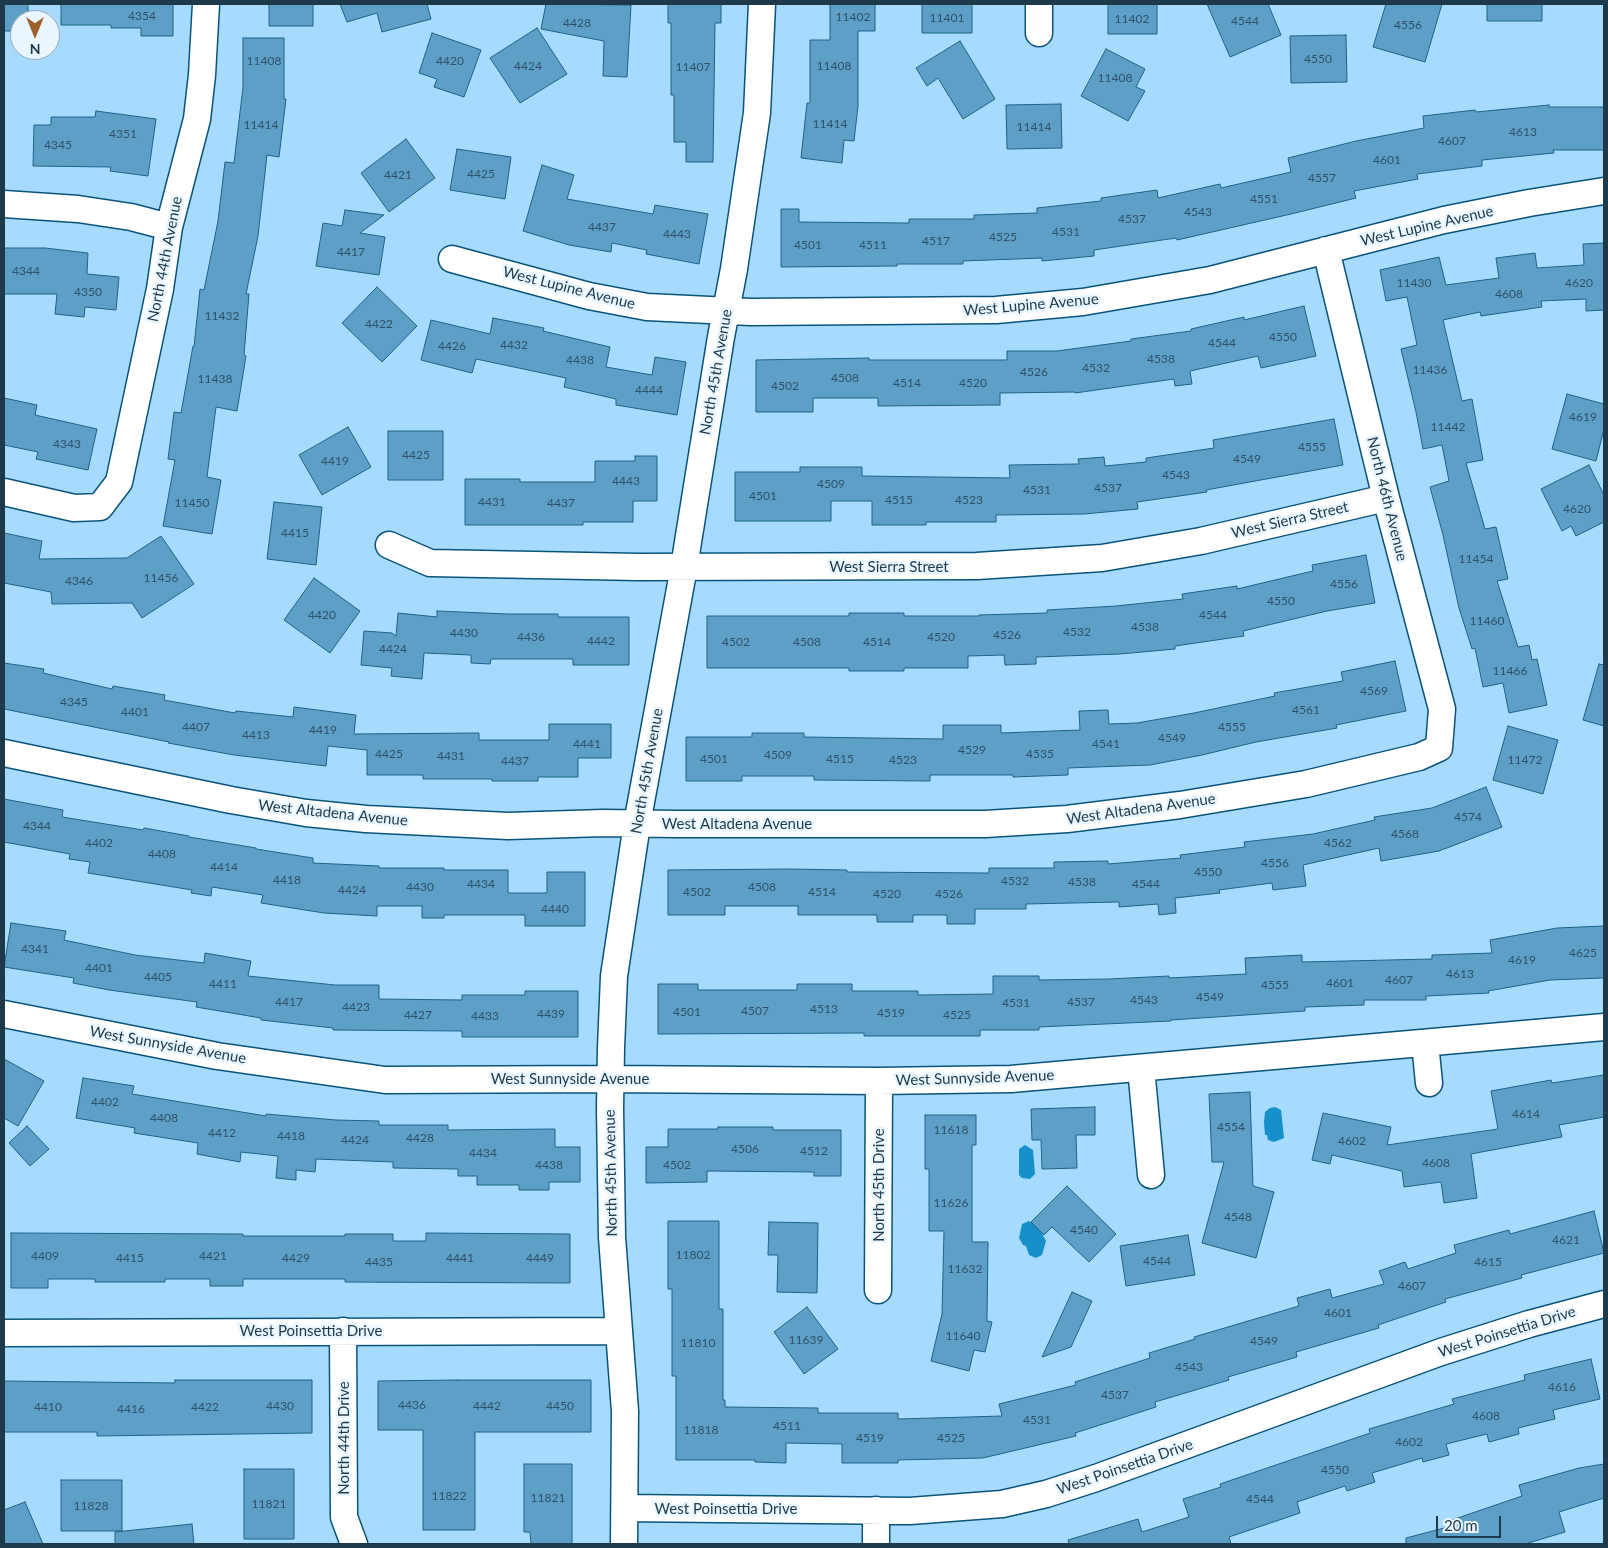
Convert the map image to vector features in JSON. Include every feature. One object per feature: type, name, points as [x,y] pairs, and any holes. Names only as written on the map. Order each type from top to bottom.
[{"type":"street","name":"North 44th Avenue","points":[[4,492],[74,508],[100,507],[119,482],[160,289],[169,227],[197,119],[202,75],[206,4]]},
{"type":"street","name":"North 45th Avenue","points":[[624,1544],[625,1411],[612,1238],[610,1079],[614,976],[637,824],[684,567],[734,269],[757,113],[762,4]]},
{"type":"street","points":[[1039,4],[1039,33]]},
{"type":"street","name":"West Lupine Avenue","points":[[452,258],[589,296],[647,307],[726,311],[996,310],[1074,303],[1210,280],[1444,220],[1529,203],[1604,191]]},
{"type":"street","points":[[4,204],[78,209],[131,217],[169,227]]},
{"type":"street","name":"North 46th Avenue","points":[[1326,250],[1386,498],[1442,709],[1439,748]]},
{"type":"street","name":"West Sierra Street","points":[[389,545],[430,563],[684,567],[976,566],[1102,558],[1201,541],[1386,498]]},
{"type":"street","name":"West Altadena Avenue","points":[[4,753],[230,800],[306,813],[366,819],[508,826],[985,824],[1067,819],[1180,805],[1306,784],[1419,757],[1439,748]]},
{"type":"street","name":"West Sunnyside Avenue","points":[[4,1014],[217,1056],[385,1080],[879,1081],[1011,1079],[1604,1027]]},
{"type":"street","points":[[1425,1043],[1429,1083]]},
{"type":"street","points":[[1141,1068],[1151,1175]]},
{"type":"street","name":"North 45th Drive","points":[[878,1290],[879,1081]]},
{"type":"street","name":"West Poinsettia Drive","points":[[625,1508],[910,1511],[1002,1504],[1046,1494],[1166,1453],[1441,1352],[1528,1324],[1604,1304]]},
{"type":"street","name":"North 44th Drive","points":[[344,1331],[344,1517],[354,1544]]},
{"type":"street","name":"West Poinsettia Drive","points":[[4,1333],[619,1331]]},
{"type":"street","points":[[876,1510],[876,1544]]},
{"type":"water","points":[[1275,1107],[1281,1110],[1284,1138],[1274,1142],[1268,1140],[1267,1135],[1265,1135],[1264,1122],[1265,1112]]},
{"type":"water","points":[[1025,1145],[1033,1150],[1035,1174],[1030,1179],[1022,1178],[1019,1175],[1019,1149]]},
{"type":"water","points":[[1029,1221],[1039,1228],[1046,1241],[1042,1255],[1036,1258],[1029,1255],[1026,1246],[1023,1245],[1019,1238],[1022,1224]]},
{"type":"building","points":[[4,4],[28,4],[28,10],[10,10],[10,31],[4,31]]},
{"type":"building","points":[[61,4],[173,4],[173,36],[141,36],[141,28],[111,28],[111,25],[61,25]]},
{"type":"building","points":[[269,4],[313,4],[313,26],[269,26]]},
{"type":"building","points":[[340,4],[427,4],[431,19],[382,32],[377,13],[347,22]]},
{"type":"building","points":[[546,4],[631,5],[627,77],[603,76],[604,41],[541,29]]},
{"type":"building","points":[[668,4],[721,4],[721,23],[715,23],[713,162],[686,162],[686,142],[674,142],[674,95],[671,95],[671,23],[668,23]]},
{"type":"building","points":[[830,4],[875,4],[875,31],[858,31],[858,106],[854,141],[844,140],[842,163],[801,158],[807,103],[810,103],[810,40],[830,40]]},
{"type":"building","points":[[922,4],[972,4],[972,33],[922,33]]},
{"type":"building","points":[[1108,4],[1157,4],[1157,34],[1108,34]]},
{"type":"building","points":[[1207,4],[1268,4],[1281,35],[1230,57]]},
{"type":"building","points":[[1386,4],[1442,4],[1425,62],[1373,47]]},
{"type":"building","points":[[1487,4],[1542,4],[1542,21],[1487,21]]},
{"type":"building","points":[[537,28],[567,74],[520,103],[490,58]]},
{"type":"building","points":[[432,33],[481,50],[464,97],[434,87],[437,79],[419,73]]},
{"type":"building","points":[[1346,35],[1347,82],[1291,83],[1290,36]]},
{"type":"building","points":[[243,38],[284,38],[284,99],[286,99],[279,157],[267,155],[258,236],[246,294],[249,294],[244,355],[246,356],[237,411],[216,407],[207,477],[221,480],[212,534],[163,526],[175,460],[168,459],[174,412],[181,413],[194,347],[200,289],[204,290],[218,221],[225,162],[234,163],[243,87]]},
{"type":"building","points":[[960,41],[995,99],[963,119],[938,78],[927,86],[916,68]]},
{"type":"building","points":[[1106,49],[1145,69],[1136,87],[1145,91],[1128,121],[1081,96]]},
{"type":"building","points":[[1061,104],[1062,148],[1007,149],[1006,105]]},
{"type":"building","points":[[1549,105],[1549,107],[1604,107],[1604,150],[1553,150],[1554,153],[1482,160],[1482,166],[1417,174],[1418,179],[1354,191],[1356,198],[1177,240],[1176,238],[1094,250],[1094,256],[1042,261],[1042,258],[963,261],[963,264],[781,267],[781,209],[799,209],[799,222],[909,223],[909,219],[974,219],[974,215],[1037,213],[1037,208],[1101,201],[1101,198],[1157,190],[1158,198],[1220,184],[1221,188],[1291,172],[1288,158],[1356,141],[1424,128],[1423,116]]},
{"type":"building","points":[[96,111],[156,119],[148,176],[110,171],[111,167],[33,166],[34,125],[51,125],[51,117],[95,117]]},
{"type":"building","points":[[406,139],[435,178],[389,212],[361,173]]},
{"type":"building","points":[[457,149],[511,157],[505,199],[450,190]]},
{"type":"building","points":[[542,165],[574,175],[567,199],[653,214],[655,205],[708,214],[699,264],[646,254],[647,250],[612,243],[611,252],[569,245],[523,231]]},
{"type":"building","points":[[345,210],[384,215],[360,233],[385,237],[379,275],[316,266],[323,223],[342,226]]},
{"type":"building","points":[[1604,243],[1604,310],[1586,311],[1586,299],[1541,301],[1542,307],[1481,316],[1480,312],[1443,320],[1462,401],[1472,399],[1483,460],[1466,463],[1485,529],[1496,527],[1508,579],[1497,581],[1518,647],[1529,645],[1532,660],[1537,659],[1547,705],[1509,713],[1503,683],[1483,687],[1475,648],[1472,649],[1459,608],[1430,487],[1449,481],[1442,445],[1423,449],[1401,349],[1417,345],[1407,297],[1386,301],[1380,270],[1439,257],[1446,285],[1499,278],[1496,258],[1535,253],[1537,268],[1584,265],[1583,244]]},
{"type":"building","points":[[4,248],[45,248],[88,253],[87,274],[119,277],[116,310],[85,307],[84,317],[55,314],[57,294],[4,294]]},
{"type":"building","points":[[377,287],[417,326],[382,362],[342,323]]},
{"type":"building","points":[[1304,306],[1316,356],[1261,368],[1258,356],[1190,371],[1192,384],[1175,386],[1174,379],[1075,393],[1000,393],[1000,405],[878,406],[878,398],[813,398],[813,412],[756,412],[756,360],[869,358],[869,360],[1007,360],[1007,351],[1057,351],[1131,341],[1131,339],[1191,331],[1191,329],[1244,317],[1244,320]]},
{"type":"building","points":[[493,318],[544,328],[543,331],[610,347],[606,367],[652,375],[655,357],[686,362],[677,415],[616,405],[616,399],[564,387],[566,378],[476,359],[472,373],[421,360],[431,320],[490,334]]},
{"type":"building","points":[[1567,394],[1604,404],[1604,429],[1596,461],[1552,449]]},
{"type":"building","points":[[4,398],[37,405],[35,415],[97,429],[88,470],[36,459],[38,452],[4,445]]},
{"type":"building","points":[[1334,419],[1343,465],[1206,490],[1207,492],[1137,502],[1138,509],[1084,514],[996,515],[996,522],[926,522],[926,525],[872,525],[872,501],[831,501],[831,521],[735,521],[735,472],[800,472],[800,467],[862,467],[862,476],[1010,478],[1009,465],[1079,464],[1078,459],[1104,457],[1105,466],[1146,462],[1146,458],[1214,448],[1213,440]]},
{"type":"building","points":[[348,427],[371,467],[322,495],[299,455]]},
{"type":"building","points":[[388,431],[443,431],[443,480],[388,480]]},
{"type":"building","points":[[635,456],[657,456],[657,501],[633,501],[633,522],[583,522],[583,525],[465,525],[465,479],[520,479],[520,482],[595,482],[595,461],[635,461]]},
{"type":"building","points":[[1589,465],[1604,495],[1604,522],[1576,536],[1571,526],[1562,531],[1541,489]]},
{"type":"building","points":[[274,502],[322,507],[316,565],[267,559]]},
{"type":"building","points":[[4,533],[42,541],[39,559],[127,558],[161,536],[194,584],[142,618],[132,603],[52,604],[51,592],[4,583]]},
{"type":"building","points":[[1366,555],[1375,603],[1327,611],[1243,631],[1244,636],[1175,646],[1175,649],[1120,654],[1036,657],[1036,664],[1005,665],[1004,655],[968,656],[968,668],[904,668],[904,671],[849,671],[849,668],[707,668],[707,616],[849,616],[849,613],[904,613],[904,616],[979,616],[1047,613],[1047,610],[1116,606],[1183,599],[1182,594],[1237,586],[1237,589],[1313,571],[1312,565]]},
{"type":"building","points":[[314,578],[360,611],[330,653],[284,620]]},
{"type":"building","points":[[437,611],[558,614],[558,617],[629,617],[629,665],[573,665],[573,659],[491,659],[490,664],[471,663],[471,655],[424,653],[422,679],[391,676],[392,668],[361,665],[364,631],[392,633],[396,636],[398,613],[437,617]]},
{"type":"building","points":[[1395,661],[1406,711],[1336,725],[1337,728],[1256,742],[1150,765],[1068,768],[1068,775],[1013,777],[1013,775],[930,775],[930,781],[814,780],[814,776],[742,776],[742,781],[686,781],[686,737],[752,737],[752,733],[804,733],[804,737],[943,739],[943,725],[1001,725],[1001,733],[1080,730],[1079,711],[1108,710],[1109,724],[1137,723],[1275,696],[1274,693],[1343,681],[1341,672]]},
{"type":"building","points":[[4,663],[44,669],[43,673],[112,689],[113,686],[165,695],[164,700],[235,713],[236,711],[293,717],[294,707],[356,715],[354,734],[479,733],[479,740],[549,740],[549,724],[611,724],[611,758],[578,758],[578,777],[538,777],[538,781],[492,781],[492,779],[423,779],[423,775],[367,775],[367,750],[328,746],[326,766],[234,755],[4,709]]},
{"type":"building","points":[[1599,664],[1604,665],[1604,726],[1583,720]]},
{"type":"building","points":[[1508,726],[1558,740],[1543,794],[1493,780]]},
{"type":"building","points":[[1486,787],[1502,827],[1439,851],[1381,861],[1379,848],[1303,865],[1306,886],[1273,890],[1272,883],[1219,890],[1220,893],[1175,898],[1176,913],[1159,915],[1158,904],[1119,907],[1119,902],[1026,904],[1026,909],[975,909],[975,924],[947,924],[947,915],[913,915],[913,922],[877,922],[877,915],[798,915],[798,906],[725,906],[725,915],[668,915],[668,870],[789,869],[847,870],[847,872],[989,873],[989,868],[1054,868],[1054,862],[1108,861],[1108,864],[1181,858],[1180,855],[1245,847],[1244,842],[1313,834],[1375,820],[1374,817],[1432,808]]},
{"type":"building","points":[[4,799],[63,810],[62,817],[143,830],[144,828],[313,858],[313,863],[379,866],[379,868],[508,870],[508,893],[547,893],[547,872],[585,872],[585,926],[525,926],[525,915],[444,915],[444,918],[422,918],[422,906],[377,906],[377,916],[324,913],[261,903],[263,895],[212,887],[211,896],[191,893],[192,890],[88,873],[90,862],[69,859],[70,854],[4,842]]},
{"type":"building","points":[[11,923],[66,931],[64,940],[135,955],[204,963],[205,953],[251,961],[248,976],[335,985],[379,985],[379,999],[462,1000],[462,995],[525,995],[525,991],[578,991],[578,1037],[462,1037],[462,1031],[333,1030],[333,1028],[261,1020],[261,1018],[196,1007],[197,1002],[73,983],[74,978],[4,967]]},
{"type":"building","points":[[1604,926],[1604,978],[1550,980],[1488,991],[1489,993],[1426,996],[1426,1000],[1364,1000],[1364,1005],[1305,1007],[1305,1011],[1171,1021],[1039,1027],[1039,1030],[980,1030],[980,1036],[864,1036],[864,1033],[658,1034],[658,984],[698,984],[698,990],[797,990],[797,984],[852,984],[852,991],[918,991],[918,995],[993,994],[993,976],[1039,976],[1039,980],[1169,976],[1169,978],[1246,974],[1245,958],[1302,955],[1302,962],[1432,959],[1432,955],[1492,953],[1490,940],[1557,928]]},
{"type":"building","points":[[4,1059],[44,1081],[18,1126],[4,1118]]},
{"type":"building","points":[[1604,1075],[1604,1117],[1559,1125],[1562,1137],[1471,1154],[1477,1198],[1444,1203],[1441,1182],[1404,1187],[1402,1171],[1332,1155],[1330,1164],[1312,1160],[1323,1113],[1391,1127],[1387,1145],[1498,1129],[1491,1091],[1551,1080],[1552,1083]]},
{"type":"building","points":[[83,1078],[134,1086],[132,1094],[266,1116],[266,1114],[336,1120],[379,1121],[379,1125],[448,1125],[448,1130],[555,1129],[555,1147],[580,1147],[580,1182],[549,1182],[549,1190],[519,1190],[519,1185],[477,1185],[477,1176],[458,1176],[458,1169],[393,1168],[393,1162],[316,1159],[315,1172],[296,1170],[296,1180],[276,1178],[278,1156],[241,1152],[240,1162],[197,1154],[198,1143],[134,1133],[135,1128],[76,1118]]},
{"type":"building","points":[[1250,1092],[1253,1186],[1274,1192],[1256,1258],[1202,1243],[1224,1162],[1212,1162],[1209,1094]]},
{"type":"building","points":[[1095,1107],[1095,1135],[1076,1135],[1077,1168],[1042,1169],[1041,1140],[1032,1140],[1031,1109]]},
{"type":"building","points":[[925,1115],[976,1115],[976,1145],[972,1145],[972,1242],[988,1242],[987,1321],[992,1322],[985,1352],[974,1350],[969,1371],[931,1361],[942,1314],[944,1231],[929,1231],[929,1169],[925,1169]]},
{"type":"building","points":[[27,1126],[49,1149],[30,1166],[9,1143]]},
{"type":"building","points":[[718,1127],[773,1127],[773,1130],[841,1130],[841,1176],[814,1176],[814,1172],[707,1171],[707,1182],[646,1183],[646,1147],[668,1147],[668,1129],[718,1129]]},
{"type":"building","points":[[1067,1186],[1116,1234],[1089,1262],[1052,1227],[1044,1235],[1031,1222]]},
{"type":"building","points":[[1594,1211],[1604,1253],[1521,1275],[1522,1278],[1445,1299],[1446,1302],[1378,1325],[1379,1328],[1296,1352],[1297,1357],[1228,1377],[1229,1380],[1155,1402],[1156,1407],[1075,1433],[1076,1436],[983,1458],[898,1460],[898,1463],[842,1463],[842,1444],[786,1443],[786,1463],[755,1462],[755,1460],[676,1460],[676,1376],[672,1376],[672,1289],[668,1289],[668,1221],[719,1221],[719,1309],[723,1309],[723,1400],[725,1400],[725,1407],[818,1408],[818,1413],[898,1413],[898,1419],[1002,1416],[999,1404],[1076,1385],[1075,1382],[1150,1358],[1149,1353],[1195,1339],[1194,1337],[1299,1306],[1297,1298],[1330,1289],[1332,1298],[1384,1284],[1379,1271],[1405,1262],[1408,1269],[1456,1253],[1454,1245],[1509,1230],[1510,1234]]},
{"type":"building","points":[[769,1222],[818,1223],[817,1293],[777,1292],[778,1255],[768,1255]]},
{"type":"building","points":[[11,1233],[243,1234],[243,1236],[393,1234],[393,1241],[426,1241],[426,1233],[570,1234],[570,1283],[345,1282],[345,1279],[243,1279],[243,1286],[210,1286],[210,1279],[165,1279],[165,1282],[95,1282],[95,1279],[48,1279],[48,1288],[11,1288]]},
{"type":"building","points":[[1188,1235],[1195,1275],[1126,1286],[1120,1246]]},
{"type":"building","points":[[1072,1292],[1092,1301],[1071,1347],[1042,1357]]},
{"type":"building","points":[[807,1307],[838,1349],[804,1374],[774,1332]]},
{"type":"building","points":[[1591,1359],[1600,1399],[1553,1410],[1555,1419],[1518,1428],[1519,1434],[1489,1442],[1487,1434],[1446,1444],[1449,1455],[1423,1462],[1422,1458],[1372,1473],[1375,1482],[1347,1491],[1345,1486],[1297,1502],[1300,1513],[1229,1537],[1231,1544],[1069,1544],[1068,1540],[1138,1519],[1142,1532],[1189,1517],[1183,1499],[1221,1487],[1220,1484],[1370,1433],[1369,1429],[1454,1404],[1452,1399],[1525,1380],[1524,1375]]},
{"type":"building","points":[[175,1380],[312,1380],[312,1433],[97,1436],[97,1432],[4,1432],[4,1381],[175,1383]]},
{"type":"building","points":[[591,1380],[591,1432],[475,1432],[475,1530],[423,1530],[423,1430],[378,1430],[378,1381]]},
{"type":"building","points":[[524,1464],[572,1464],[572,1544],[531,1544],[530,1532],[524,1532]]},
{"type":"building","points":[[1604,1464],[1604,1498],[1559,1512],[1565,1532],[1525,1544],[1406,1544],[1406,1538],[1448,1527],[1446,1522],[1522,1496],[1519,1485],[1579,1468]]},
{"type":"building","points":[[244,1469],[294,1469],[294,1539],[244,1539]]},
{"type":"building","points":[[61,1480],[122,1480],[122,1531],[61,1531]]},
{"type":"building","points":[[25,1502],[43,1544],[4,1544],[4,1510]]},
{"type":"building","points":[[192,1524],[194,1544],[115,1544],[115,1532]]}]
